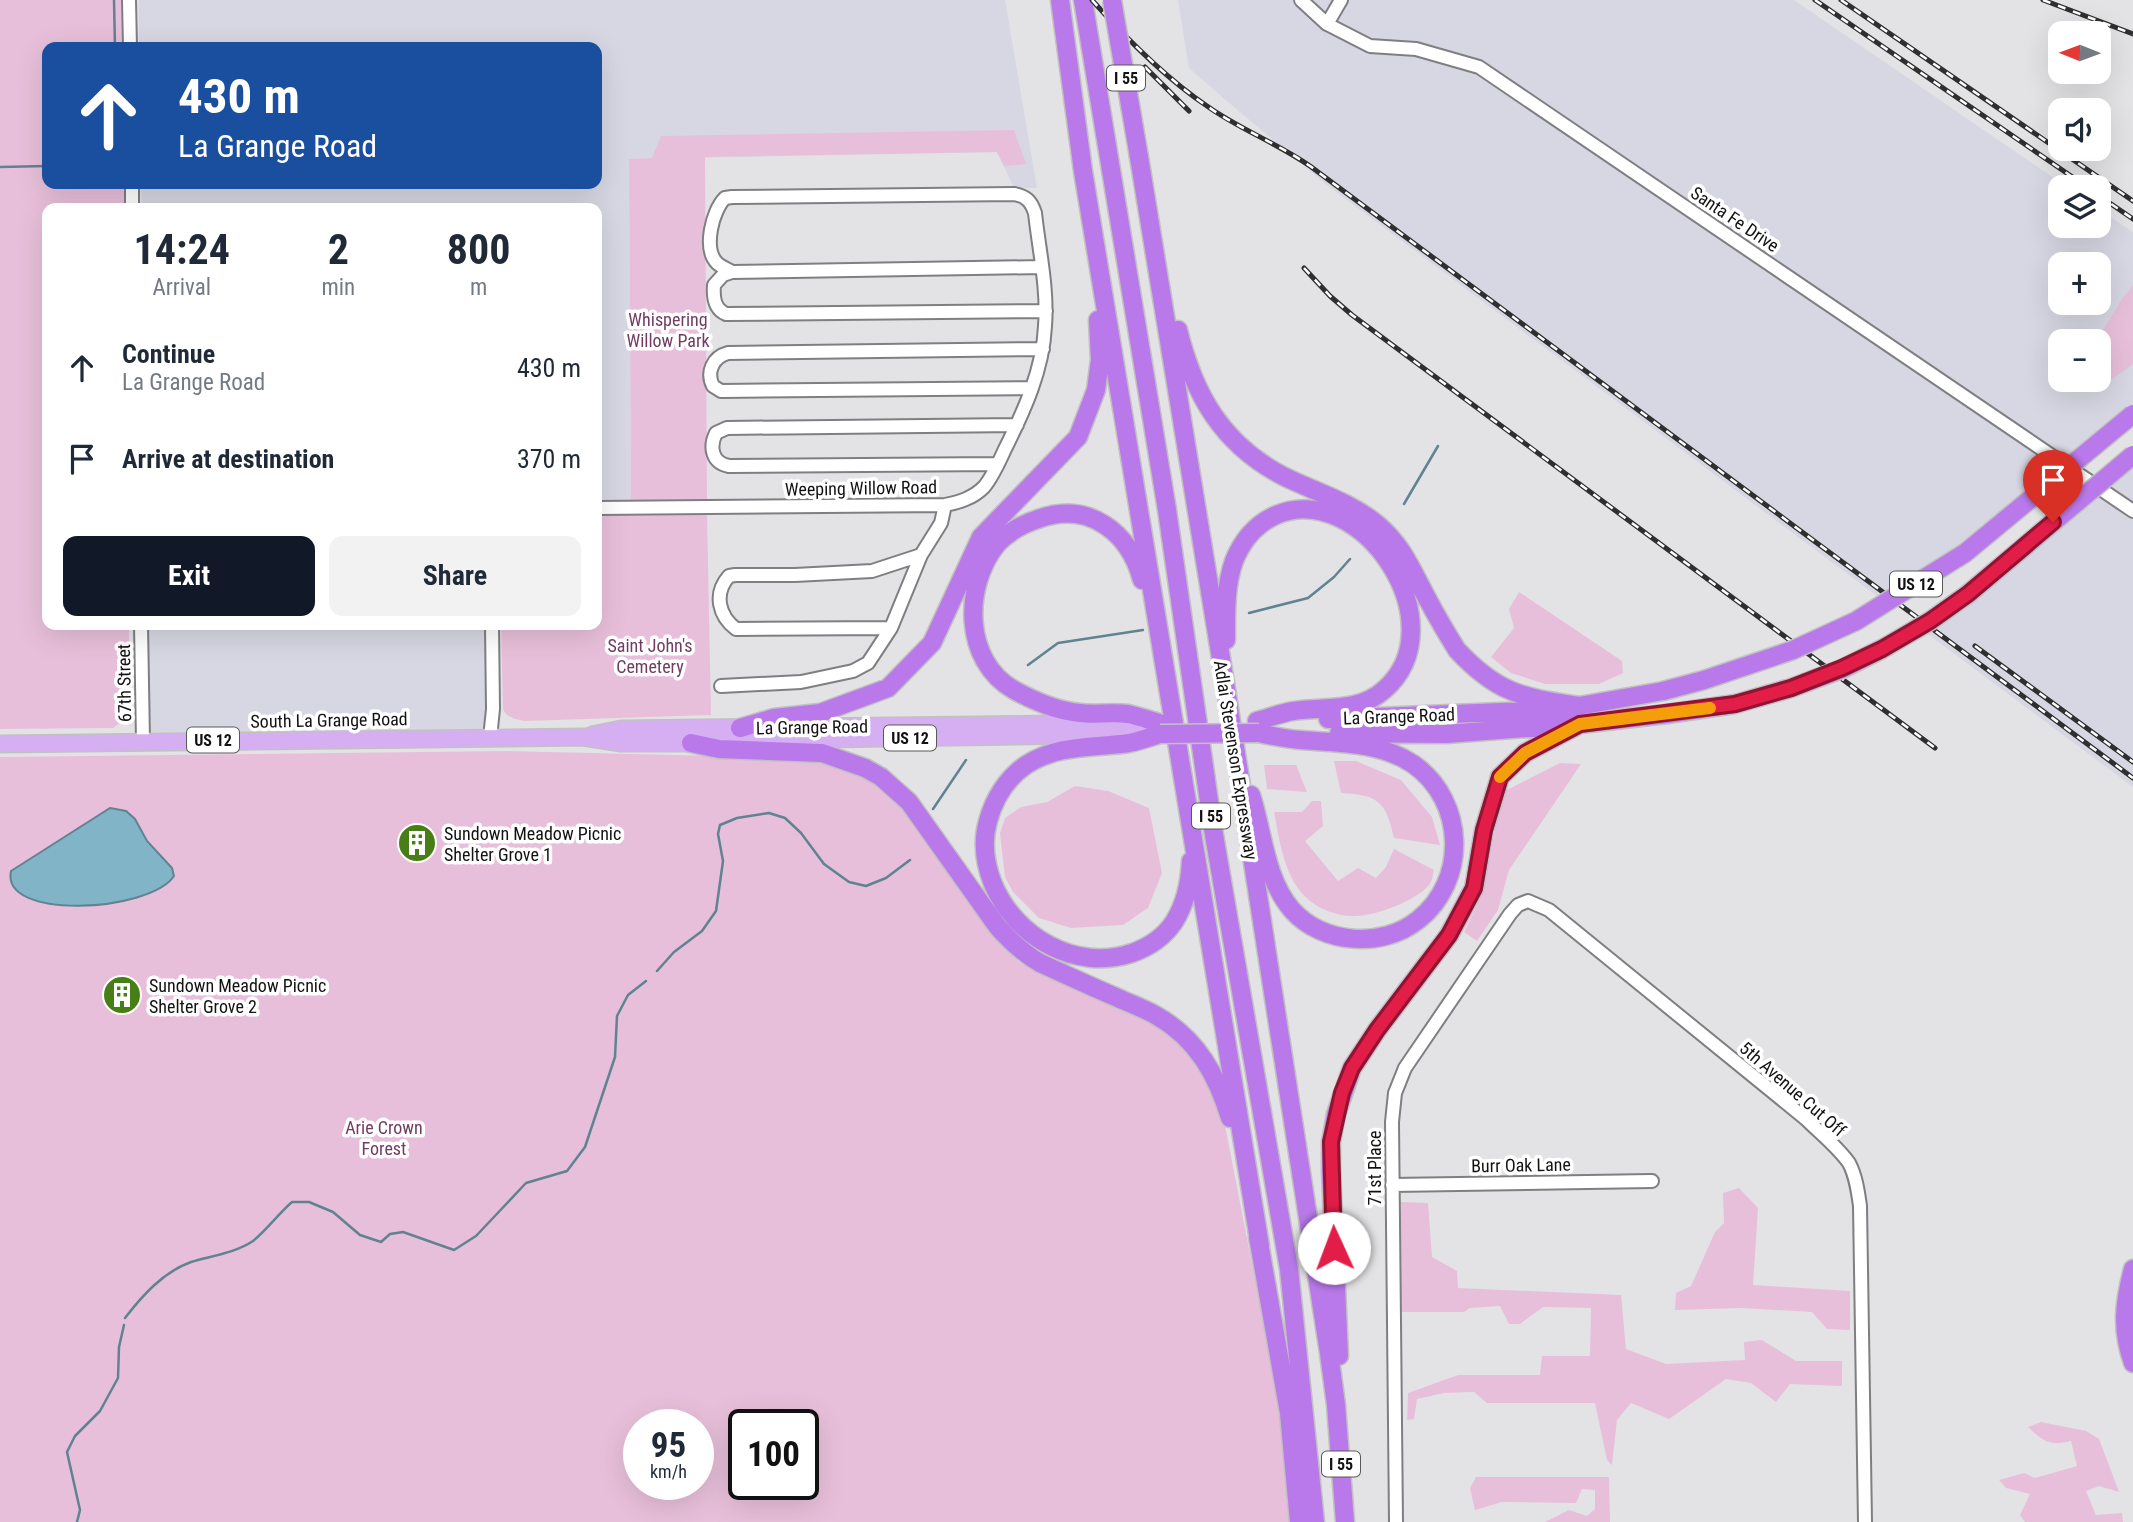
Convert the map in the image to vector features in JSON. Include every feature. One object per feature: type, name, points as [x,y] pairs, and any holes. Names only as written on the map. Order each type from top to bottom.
[{"type":"highway","points":[[1060,0],[1083,171],[1289,1413],[1299,1522]]},
{"type":"highway","name":"Adlai Stevenson Expressway","points":[[1083,0],[1167,510],[1213,828],[1289,1269],[1315,1522]]},
{"type":"highway","name":"Adlai Stevenson Expressway","points":[[1112,0],[1226,689],[1336,1405],[1345,1522]]},
{"type":"highway","points":[[740,728],[775,718],[820,713],[888,688],[932,643],[981,537],[1078,437],[1096,390],[1100,360],[1099,328],[1081,197],[1083,171]]},
{"type":"highway","points":[[1144,183],[1186,363],[1200,395],[1237,444],[1282,475],[1352,507],[1376,523],[1396,542],[1457,650],[1486,679],[1522,695],[1578,706]]},
{"type":"highway","name":"La Grange Road","points":[[1159,728],[1295,726],[1527,711],[1578,706],[1662,691],[1704,680],[1793,650],[1856,621],[1965,554],[2133,414]]},
{"type":"highway","name":"La Grange Road","points":[[1295,726],[1446,734],[1580,724],[1735,704],[1791,688],[1882,649],[1930,621],[1968,594],[2133,456]]},
{"type":"highway","points":[[1226,689],[1226,606],[1229,581],[1242,547],[1257,527],[1280,514],[1303,509],[1340,518],[1373,544],[1390,564],[1410,607],[1411,642],[1401,670],[1385,690],[1365,702],[1335,709],[1295,726]]},
{"type":"highway","points":[[1159,728],[1129,728],[1044,704],[1012,689],[995,673],[976,642],[973,607],[977,585],[997,544],[1027,522],[1050,514],[1072,514],[1105,524],[1124,541],[1138,564],[1168,675]]},
{"type":"highway","points":[[1336,1405],[1339,1343],[1331,1196],[1331,1142],[1342,1093],[1352,1068],[1377,1030],[1449,935],[1474,888],[1484,830],[1500,777],[1525,753],[1580,724]]},
{"type":"highway","points":[[1235,760],[1252,800],[1278,890],[1292,911],[1334,937],[1357,940],[1379,937],[1418,921],[1443,890],[1452,868],[1456,844],[1453,821],[1444,798],[1430,779],[1395,754],[1295,726]]},
{"type":"highway","points":[[1159,728],[1129,728],[1050,753],[1024,766],[1013,777],[999,795],[988,823],[985,852],[996,892],[1018,922],[1050,946],[1076,956],[1100,958],[1121,957],[1140,950],[1155,942],[1174,922],[1188,890],[1191,860],[1187,801]]},
{"type":"highway","points":[[691,743],[719,749],[822,753],[865,768],[881,777],[909,802],[997,926],[1025,954],[1138,1007],[1176,1029],[1204,1059],[1224,1098],[1260,1246]]},
{"type":"highway","points":[[2133,1269],[2126,1295],[2124,1319],[2133,1363]]},
{"type":"main road","name":"La Grange Road","points":[[583,737],[621,729],[1129,728]]},
{"type":"main road","name":"La Grange Road","points":[[490,738],[583,737],[621,743],[691,743],[1129,728]]},
{"type":"main road","name":"South La Grange Road","points":[[0,744],[490,738]]},
{"type":"street","points":[[129,0],[130,42]]},
{"type":"street","name":"Santa Fe Drive","points":[[1301,0],[1327,24],[1370,46],[1416,49],[1479,67],[2133,511]]},
{"type":"street","points":[[1327,24],[1341,0]]},
{"type":"street","name":"Weeping Willow Road","points":[[602,508],[945,505],[969,498],[978,492],[998,464],[1017,425],[1043,349],[1046,311],[1035,213],[1027,198],[1014,194],[725,198],[713,215],[711,243],[714,258],[732,272]]},
{"type":"street","points":[[1041,267],[732,272],[718,279],[713,293],[721,312],[731,315],[1046,311]]},
{"type":"street","points":[[1031,388],[721,391],[713,386],[710,375],[715,361],[727,353],[1043,349]]},
{"type":"street","points":[[998,464],[729,466],[716,460],[712,446],[716,433],[727,428],[1017,425]]},
{"type":"street","points":[[721,686],[801,682],[853,671],[867,663],[891,628],[921,555],[942,523],[945,505]]},
{"type":"street","points":[[891,628],[736,629],[727,622],[719,608],[722,585],[729,576],[735,575],[872,572],[921,555]]},
{"type":"street","name":"67th Street","points":[[141,630],[143,741]]},
{"type":"street","points":[[490,738],[493,709],[492,630]]},
{"type":"street","name":"71st Place","points":[[1396,1522],[1392,1185],[1395,1093],[1405,1068],[1510,914],[1518,905],[1528,901]]},
{"type":"street","name":"5th Avenue Cut Off","points":[[1528,901],[1549,910],[1774,1093],[1827,1139],[1849,1164],[1860,1206],[1865,1522]]},
{"type":"street","name":"Burr Oak Lane","points":[[1392,1185],[1651,1181]]},
{"type":"shaded area","points":[[139,0],[1005,0],[1037,188],[1014,188],[997,152],[629,159],[631,500],[602,500],[602,203],[142,203],[141,189],[602,189],[602,42],[139,42]]},
{"type":"shaded area","points":[[1178,0],[1794,0],[2049,175],[2048,238],[2111,238],[2111,218],[2133,232],[2133,404],[1953,549],[1877,596],[1327,185],[1189,68]]},
{"type":"shaded area","points":[[2133,467],[2133,787],[1925,632],[1978,595]]},
{"type":"shaded area","points":[[144,630],[489,630],[487,736],[146,737]]},
{"type":"green space","points":[[0,0],[123,0],[124,42],[42,42],[42,189],[126,189],[126,203],[42,203],[42,630],[129,630],[129,711],[127,718],[113,728],[0,729]]},
{"type":"green space","name":"Whispering Willow Park","points":[[1014,130],[1026,164],[1004,166],[997,152],[705,157],[707,500],[631,500],[629,159],[652,158],[661,136]]},
{"type":"green space","points":[[2133,285],[2133,364],[2111,380],[2111,329],[2103,329]]},
{"type":"green space","name":"Saint John's Cemetery","points":[[707,512],[711,715],[524,721],[512,718],[503,709],[501,630],[602,630],[602,514]]},
{"type":"green space","points":[[1519,592],[1622,661],[1623,673],[1599,684],[1545,684],[1511,673],[1491,657],[1514,628],[1509,609]]},
{"type":"green space","name":"Arie Crown Forest","points":[[506,751],[760,757],[826,762],[885,788],[907,812],[986,926],[1018,961],[1158,1027],[1182,1047],[1211,1087],[1223,1115],[1287,1451],[1291,1522],[0,1522],[0,757]]},
{"type":"green space","points":[[1334,761],[1356,761],[1401,780],[1432,817],[1440,845],[1394,838],[1388,816],[1378,802],[1364,796],[1341,793]]},
{"type":"green space","points":[[1560,763],[1581,764],[1509,870],[1498,910],[1477,941],[1464,932],[1481,897],[1503,792]]},
{"type":"green space","points":[[1264,765],[1296,765],[1307,792],[1267,789]]},
{"type":"green space","points":[[1075,786],[1108,791],[1149,808],[1162,873],[1148,908],[1123,925],[1071,928],[1039,918],[1013,892],[1005,877],[1000,833],[1005,818],[1021,807],[1047,802]]},
{"type":"green space","points":[[1312,801],[1321,801],[1323,826],[1305,841],[1338,881],[1358,868],[1376,878],[1386,867],[1394,849],[1434,870],[1430,884],[1405,902],[1363,915],[1337,914],[1314,904],[1301,892],[1289,872],[1274,812],[1302,812]]},
{"type":"green space","points":[[1739,1188],[1758,1208],[1753,1285],[1850,1291],[1850,1330],[1827,1329],[1812,1312],[1741,1308],[1675,1310],[1676,1293],[1691,1286],[1715,1232],[1724,1223],[1723,1193]]},
{"type":"green space","points":[[1400,1202],[1428,1203],[1432,1257],[1457,1271],[1458,1288],[1621,1295],[1626,1349],[1666,1364],[1745,1360],[1744,1342],[1762,1340],[1796,1361],[1842,1361],[1842,1386],[1790,1384],[1776,1402],[1751,1383],[1726,1379],[1669,1419],[1631,1403],[1617,1420],[1612,1465],[1607,1460],[1595,1403],[1487,1403],[1474,1392],[1444,1393],[1417,1399],[1414,1419],[1407,1420],[1408,1393],[1458,1375],[1540,1375],[1542,1356],[1590,1356],[1591,1308],[1543,1307],[1520,1324],[1509,1324],[1500,1306],[1470,1308],[1464,1312],[1401,1312]]},
{"type":"green space","points":[[2041,1422],[2086,1431],[2099,1439],[2119,1492],[2099,1486],[2086,1491],[2096,1515],[2122,1513],[2123,1522],[2025,1522],[2020,1515],[2030,1494],[2006,1488],[1999,1480],[2024,1473],[2035,1478],[2077,1466],[2071,1441],[2048,1442],[2028,1427]]},
{"type":"green space","points":[[1476,1477],[1609,1477],[1610,1522],[1545,1522],[1569,1510],[1587,1516],[1595,1509],[1595,1490],[1582,1489],[1576,1503],[1502,1502],[1475,1510],[1470,1488]]},
{"type":"water","points":[[110,808],[126,811],[135,819],[147,841],[172,868],[174,876],[160,888],[137,897],[79,906],[51,904],[28,898],[14,887],[11,871]]},
{"type":"waterway","points":[[114,0],[115,42]]},
{"type":"waterway","points":[[0,167],[42,166]]},
{"type":"waterway","points":[[1404,504],[1438,446]]},
{"type":"waterway","points":[[1249,613],[1308,598],[1334,577],[1350,559]]},
{"type":"waterway","points":[[1028,665],[1058,643],[1143,630]]},
{"type":"waterway","points":[[933,809],[966,760]]},
{"type":"waterway","points":[[657,971],[674,952],[702,931],[716,911],[723,861],[718,834],[720,825],[737,818],[769,813],[785,818],[801,833],[824,864],[849,882],[866,886],[886,878],[910,860]]},
{"type":"waterway","points":[[125,1318],[162,1278],[181,1266],[231,1251],[253,1241],[292,1202],[309,1202],[333,1212],[360,1235],[381,1242],[390,1234],[403,1232],[454,1250],[476,1236],[526,1183],[567,1171],[585,1147],[615,1057],[617,1016],[628,995],[646,981]]},
{"type":"waterway","points":[[77,1522],[80,1510],[67,1452],[75,1436],[100,1411],[118,1378],[119,1347],[124,1325]]},
{"type":"railway","points":[[1092,0],[1146,56],[1192,95],[1219,114],[1310,166],[2133,778]]},
{"type":"railway","points":[[1815,0],[2070,175]]},
{"type":"railway","points":[[1841,0],[2133,201]]},
{"type":"railway","points":[[2043,0],[2133,34]]},
{"type":"railway","points":[[1145,67],[1189,111]]},
{"type":"railway","points":[[2111,204],[2133,219]]},
{"type":"railway","points":[[1304,268],[1352,315],[1935,748]]},
{"type":"railway","points":[[1975,646],[2133,762]]},
{"type":"slow traffic","points":[[1500,777],[1525,753],[1580,724],[1710,708]]},
{"type":"place","name":"Sundown Meadow Picnic Shelter Grove 1","points":[[417,843]]},
{"type":"place","name":"Sundown Meadow Picnic Shelter Grove 2","points":[[122,995]]},
{"type":"route","points":[[1334,1248],[1331,1142],[1342,1093],[1352,1068],[1377,1030],[1449,935],[1474,888],[1484,830],[1500,777],[1525,753],[1580,724],[1735,704],[1791,688],[1842,668],[1930,621],[1968,594],[2053,522]]}]
